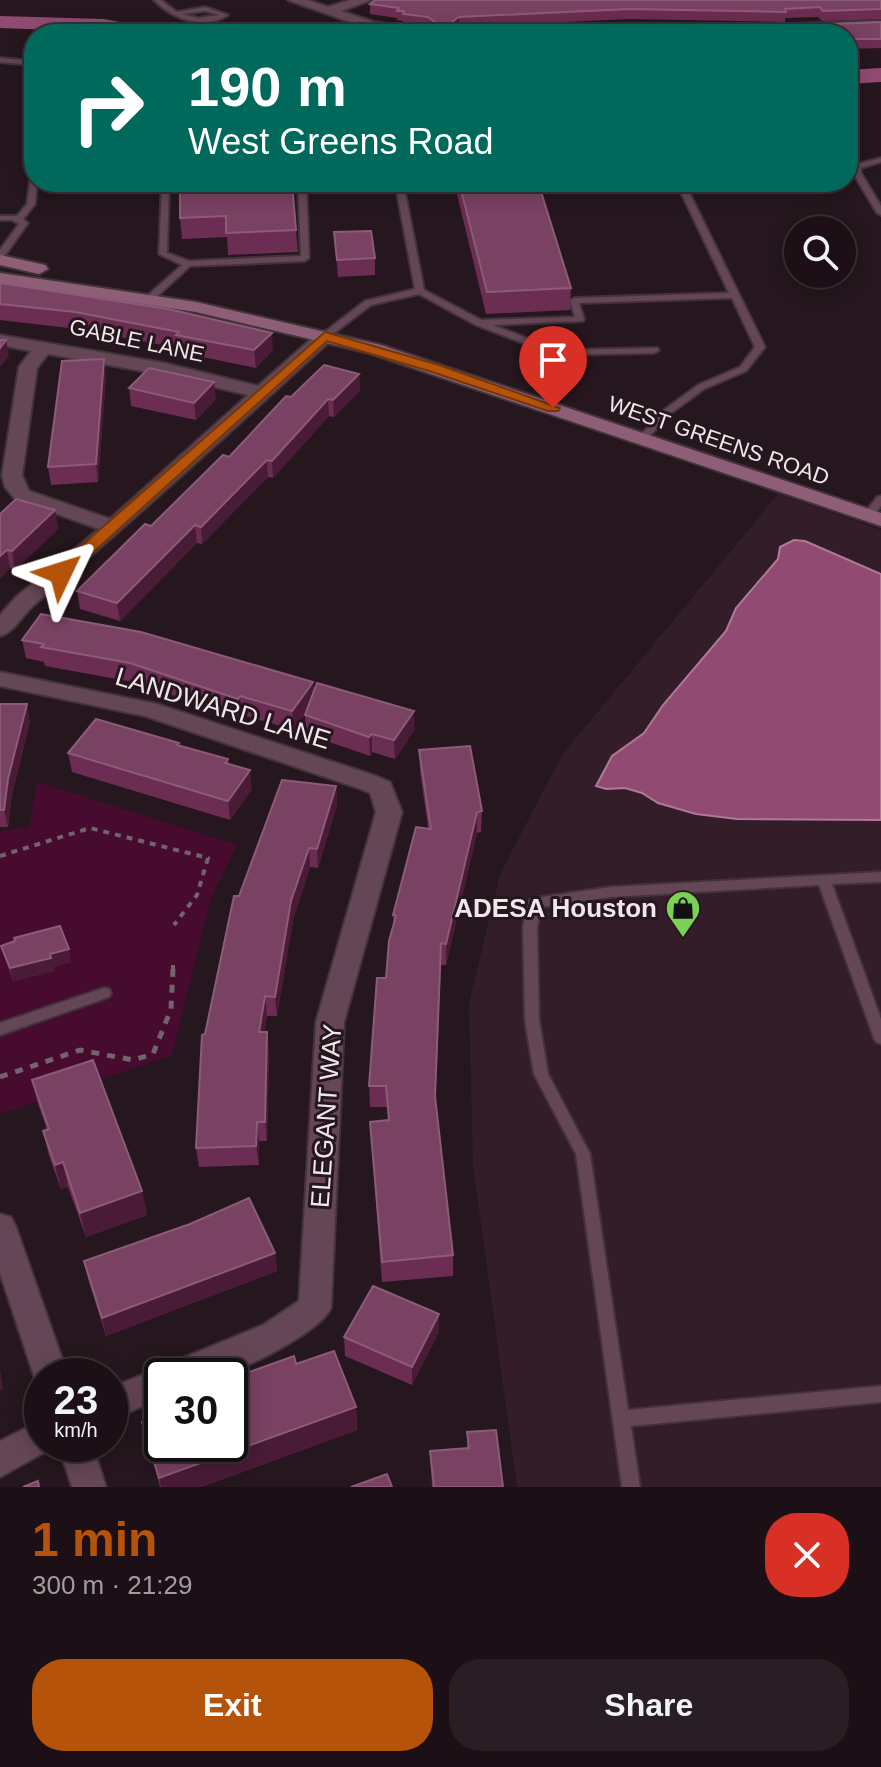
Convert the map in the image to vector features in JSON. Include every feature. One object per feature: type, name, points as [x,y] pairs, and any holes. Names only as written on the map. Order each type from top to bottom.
[{"type":"main road","name":"WEST GREENS ROAD","points":[[0,258],[125,295]]},
{"type":"main road","name":"WEST GREENS ROAD","points":[[0,278],[149,299],[325,336],[434,368],[874,518]]},
{"type":"street","points":[[295,0],[362,24]]},
{"type":"street","points":[[328,11],[364,0]]},
{"type":"street","points":[[858,26],[881,25]]},
{"type":"street","points":[[0,629],[24,602],[79,558],[325,336]]},
{"type":"street","name":"GABLE LANE","points":[[0,340],[164,369],[263,393]]},
{"type":"street","points":[[45,346],[28,367],[12,475],[15,487],[22,495],[112,526]]},
{"type":"street","name":"LANDWARD LANE","points":[[0,679],[149,709],[381,788]]},
{"type":"street","name":"ELEGANT WAY","points":[[222,1358],[275,1336],[315,1308],[330,1022],[389,812],[381,788]]},
{"type":"street","points":[[0,1227],[45,1358]]},
{"type":"street","points":[[0,1460],[24,1446]]},
{"type":"street","points":[[81,1462],[89,1487]]},
{"type":"lane","points":[[157,0],[188,19],[206,20],[225,15],[205,9],[179,13]]},
{"type":"lane","points":[[0,60],[24,62]]},
{"type":"lane","points":[[858,167],[881,160]]},
{"type":"lane","points":[[858,175],[881,213]]},
{"type":"lane","points":[[19,219],[31,204],[32,192]]},
{"type":"lane","points":[[165,192],[163,254],[188,264],[305,258],[302,192]]},
{"type":"lane","points":[[401,192],[420,291]]},
{"type":"lane","points":[[642,439],[667,412],[701,387],[743,369],[760,347],[685,192]]},
{"type":"lane","points":[[0,218],[19,219],[24,223],[0,258]]},
{"type":"lane","points":[[149,299],[188,264]]},
{"type":"lane","points":[[325,336],[368,303],[420,291],[479,323],[557,353],[654,350]]},
{"type":"lane","points":[[479,323],[580,319],[574,301],[735,295]]},
{"type":"lane","points":[[874,518],[881,499]]},
{"type":"lane","points":[[631,1487],[583,1154],[541,1074],[532,1020],[530,927],[535,903],[611,892],[881,877]]},
{"type":"lane","points":[[824,880],[881,1038]]},
{"type":"lane","points":[[0,1029],[104,993]]},
{"type":"lane","points":[[621,1419],[881,1394]]},
{"type":"path","points":[[0,856],[90,828],[208,858],[197,895],[174,925]]},
{"type":"path","points":[[0,1077],[80,1050],[133,1060],[153,1054],[171,1009],[173,960]]},
{"type":"shaded area","name":"ADESA Houston","points":[[778,494],[881,530],[881,1487],[517,1487],[473,1165],[469,1004],[500,874],[562,755]]},
{"type":"shaded area","points":[[794,540],[805,541],[881,574],[881,820],[737,819],[696,814],[658,803],[642,793],[625,788],[596,786],[612,756],[644,733],[663,705],[726,631],[736,608],[778,559],[780,547]]},
{"type":"shaded area","points":[[37,782],[237,845],[211,898],[172,1055],[0,1114],[0,831],[30,827]]},
{"type":"building","points":[[375,0],[881,0],[881,9],[823,11],[820,7],[785,9],[786,12],[630,9],[459,17],[449,24],[438,24],[428,17],[403,14],[404,11],[397,11],[399,8],[370,4]]},
{"type":"building","points":[[881,22],[881,39],[858,39],[858,24],[837,24]]},
{"type":"building","points":[[630,23],[684,24],[586,24]]},
{"type":"building","points":[[180,192],[293,192],[296,230],[226,233],[226,216],[180,218]]},
{"type":"building","points":[[462,192],[541,192],[571,288],[487,292]]},
{"type":"building","points":[[371,231],[375,258],[337,260],[334,232]]},
{"type":"building","points":[[0,283],[168,309],[272,333],[254,350],[75,312],[0,304]]},
{"type":"building","points":[[104,359],[96,464],[48,467],[62,361]]},
{"type":"building","points":[[324,365],[359,374],[333,400],[328,399],[272,461],[267,460],[201,527],[195,525],[117,603],[77,591],[145,524],[151,526],[223,455],[229,457],[286,396],[291,397]]},
{"type":"building","points":[[149,368],[214,382],[194,403],[129,388]]},
{"type":"building","points":[[16,499],[55,510],[12,551],[7,550],[0,556],[0,514]]},
{"type":"building","points":[[41,614],[141,632],[313,682],[292,711],[240,696],[238,699],[130,663],[41,647],[44,644],[22,640]]},
{"type":"building","points":[[317,683],[414,711],[394,740],[372,734],[369,737],[305,715]]},
{"type":"building","points":[[0,704],[27,704],[8,779],[4,810],[0,810]]},
{"type":"building","points":[[96,719],[228,759],[225,763],[250,770],[228,801],[68,753]]},
{"type":"building","points":[[470,746],[482,811],[477,812],[446,944],[441,943],[435,1096],[453,1255],[382,1262],[370,1122],[389,1120],[386,1086],[369,1086],[377,978],[386,978],[389,941],[396,916],[393,915],[416,827],[431,829],[419,750]]},
{"type":"building","points":[[282,780],[336,786],[317,849],[309,848],[291,901],[275,997],[265,996],[259,1032],[267,1032],[265,1122],[257,1122],[256,1146],[196,1148],[202,1035],[205,1034],[234,896],[239,896]]},
{"type":"building","points":[[60,926],[69,949],[50,954],[51,958],[10,968],[1,946],[15,941],[14,938]]},
{"type":"building","points":[[93,1060],[142,1191],[80,1213],[63,1162],[55,1165],[43,1131],[49,1129],[32,1080]]},
{"type":"building","points":[[249,1198],[275,1253],[102,1318],[84,1261],[190,1224]]},
{"type":"building","points":[[373,1286],[439,1314],[412,1367],[344,1337]]},
{"type":"building","points":[[334,1351],[356,1407],[248,1446],[248,1373],[294,1356],[296,1364]]},
{"type":"building","points":[[496,1430],[503,1487],[434,1487],[430,1451],[469,1448],[467,1432]]},
{"type":"building","points":[[154,1462],[203,1462],[159,1478]]},
{"type":"building","points":[[387,1474],[392,1487],[351,1487]]},
{"type":"building","points":[[38,1481],[39,1487],[23,1487]]},
{"type":"waterway","points":[[0,22],[69,24]]},
{"type":"waterway","points":[[858,76],[881,75]]},
{"type":"place","name":"ADESA Houston","points":[[683,939]]},
{"type":"route","points":[[61,573],[325,336],[375,349],[553,408]]}]
